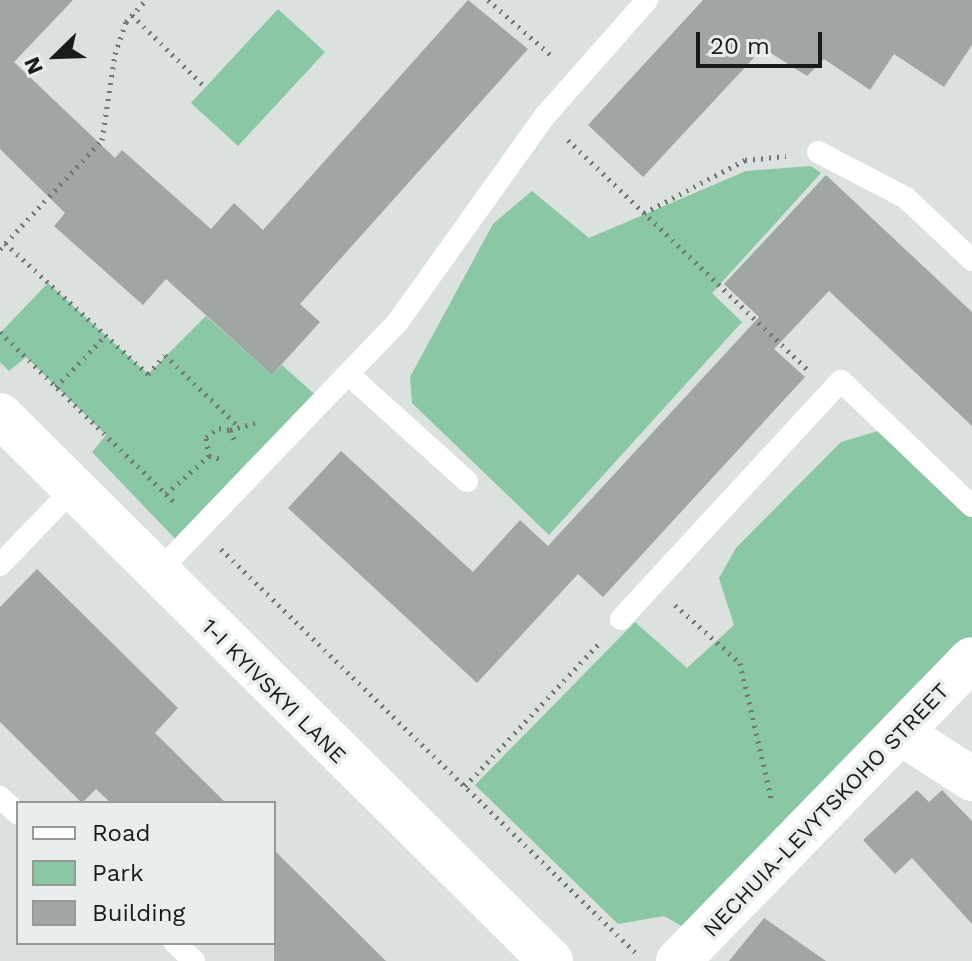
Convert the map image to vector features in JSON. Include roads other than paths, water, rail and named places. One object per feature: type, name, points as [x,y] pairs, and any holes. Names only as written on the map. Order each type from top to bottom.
[{"type":"street","name":"1-I KYIVSKYI LANE","points":[[0,415],[545,961]]},
{"type":"street","name":"NECHUIA-LEVYTSKOHO STREET","points":[[678,961],[904,735],[972,659]]},
{"type":"street","points":[[904,735],[972,779]]},
{"type":"lane","points":[[157,573],[397,323],[544,117],[647,0]]},
{"type":"lane","points":[[818,152],[906,198],[972,260]]},
{"type":"lane","points":[[348,374],[467,481]]},
{"type":"lane","points":[[621,619],[841,381],[972,506]]},
{"type":"lane","points":[[0,565],[73,489]]},
{"type":"lane","points":[[0,797],[16,812]]},
{"type":"lane","points":[[177,945],[194,961]]}]
